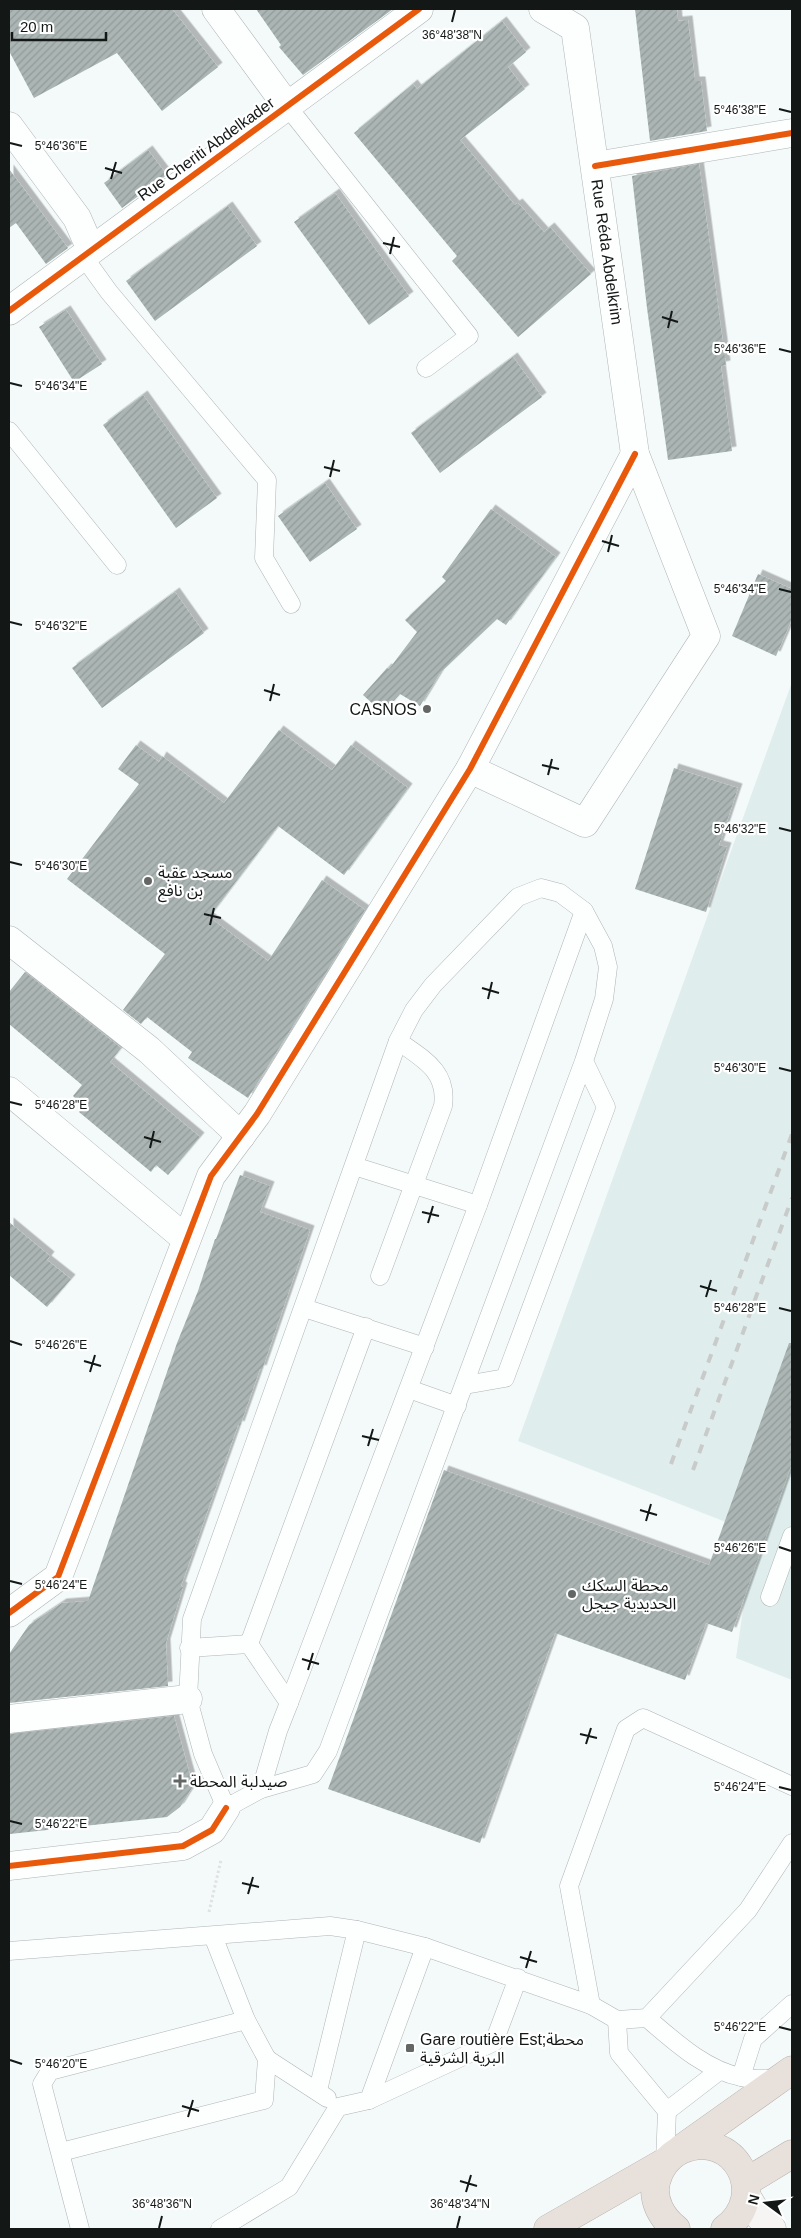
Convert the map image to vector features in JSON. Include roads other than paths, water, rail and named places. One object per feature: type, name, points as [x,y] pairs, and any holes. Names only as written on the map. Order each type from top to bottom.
[{"type":"highway","points":[[676,2229],[668,2223],[660,2212],[656,2200],[655,2186],[658,2174],[671,2157],[786,2075]]},
{"type":"highway","points":[[548,2229],[690,2146],[705,2145],[719,2148],[732,2156],[741,2168],[746,2189],[742,2211],[733,2223],[725,2229]]},
{"type":"highway","points":[[746,2189],[792,2154]]},
{"type":"main road","points":[[746,2189],[758,2215],[772,2229]]},
{"type":"street","points":[[216,9],[287,106]]},
{"type":"street","name":"Rue Cheriti Abdelkader","points":[[9,311],[419,9]]},
{"type":"street","name":"Rue Réda Abdelkrim","points":[[470,770],[586,823],[706,636],[635,454],[575,28],[543,9]]},
{"type":"street","points":[[9,126],[77,218],[87,253]]},
{"type":"street","points":[[595,166],[792,133]]},
{"type":"street","points":[[9,1613],[58,1577],[211,1176],[257,1114],[470,770],[635,454]]},
{"type":"street","points":[[9,940],[149,1050],[241,1136]]},
{"type":"street","points":[[9,1091],[186,1239]]},
{"type":"street","points":[[9,1718],[188,1699]]},
{"type":"street","points":[[9,1866],[183,1846],[212,1830],[226,1808]]},
{"type":"lane","points":[[287,106],[469,336],[426,368]]},
{"type":"lane","points":[[87,253],[108,292],[267,480],[264,558],[291,604]]},
{"type":"lane","points":[[9,431],[117,565]]},
{"type":"lane","points":[[541,888],[560,893],[584,911],[603,946],[608,967],[604,999],[584,1061],[328,1751],[313,1774],[261,1789],[226,1808],[203,1754],[188,1699],[189,1648],[192,1618],[398,1042],[414,1010],[433,985],[518,896],[541,888]]},
{"type":"lane","points":[[261,1789],[278,1731],[478,1205],[584,911]]},
{"type":"lane","points":[[380,1276],[443,1106],[444,1089],[430,1064],[398,1042]]},
{"type":"lane","points":[[465,1384],[505,1378],[606,1107],[584,1061]]},
{"type":"lane","points":[[354,1166],[478,1205]]},
{"type":"lane","points":[[304,1308],[425,1347]]},
{"type":"lane","points":[[249,1644],[366,1327]]},
{"type":"lane","points":[[409,1389],[457,1406]]},
{"type":"lane","points":[[770,1598],[792,1536]]},
{"type":"lane","points":[[189,1648],[249,1644]]},
{"type":"lane","points":[[249,1644],[289,1703]]},
{"type":"lane","points":[[591,2005],[568,1886],[626,1729],[643,1718],[792,1786]]},
{"type":"lane","points":[[9,1951],[330,1926],[357,1930],[425,1947],[591,2005],[617,2020],[647,2018],[748,1910],[792,1843]]},
{"type":"lane","points":[[318,2090],[357,1930]]},
{"type":"lane","points":[[213,1936],[246,2020],[267,2058],[318,2090],[338,2107]]},
{"type":"lane","points":[[368,2100],[425,1947]]},
{"type":"lane","points":[[220,2229],[289,2187],[338,2107],[368,2100],[494,2042],[518,1978]]},
{"type":"lane","points":[[742,2077],[753,2039],[792,2004]]},
{"type":"lane","points":[[647,2018],[673,2041],[719,2070],[742,2077],[786,2075]]},
{"type":"lane","points":[[80,2229],[42,2084],[50,2071],[246,2020]]},
{"type":"lane","points":[[617,2020],[619,2053],[667,2110],[671,2157]]},
{"type":"lane","points":[[60,2152],[264,2100],[267,2058]]},
{"type":"lane","points":[[667,2110],[719,2070]]},
{"type":"railway","points":[[671,1464],[792,1134]]},
{"type":"railway","points":[[693,1470],[792,1198]]},
{"type":"place","name":"CASNOS","points":[[427,709]]},
{"type":"place","name":"مسجد عقبة بن نافع","points":[[148,881]]},
{"type":"place","name":"محطة السكك الحديدية جيجل","points":[[572,1594]]},
{"type":"place","name":"صيدلبة المحطة","points":[[180,1781]]},
{"type":"place","name":"Gare routière Est;محطة البرية الشرقية","points":[[410,2048]]}]
